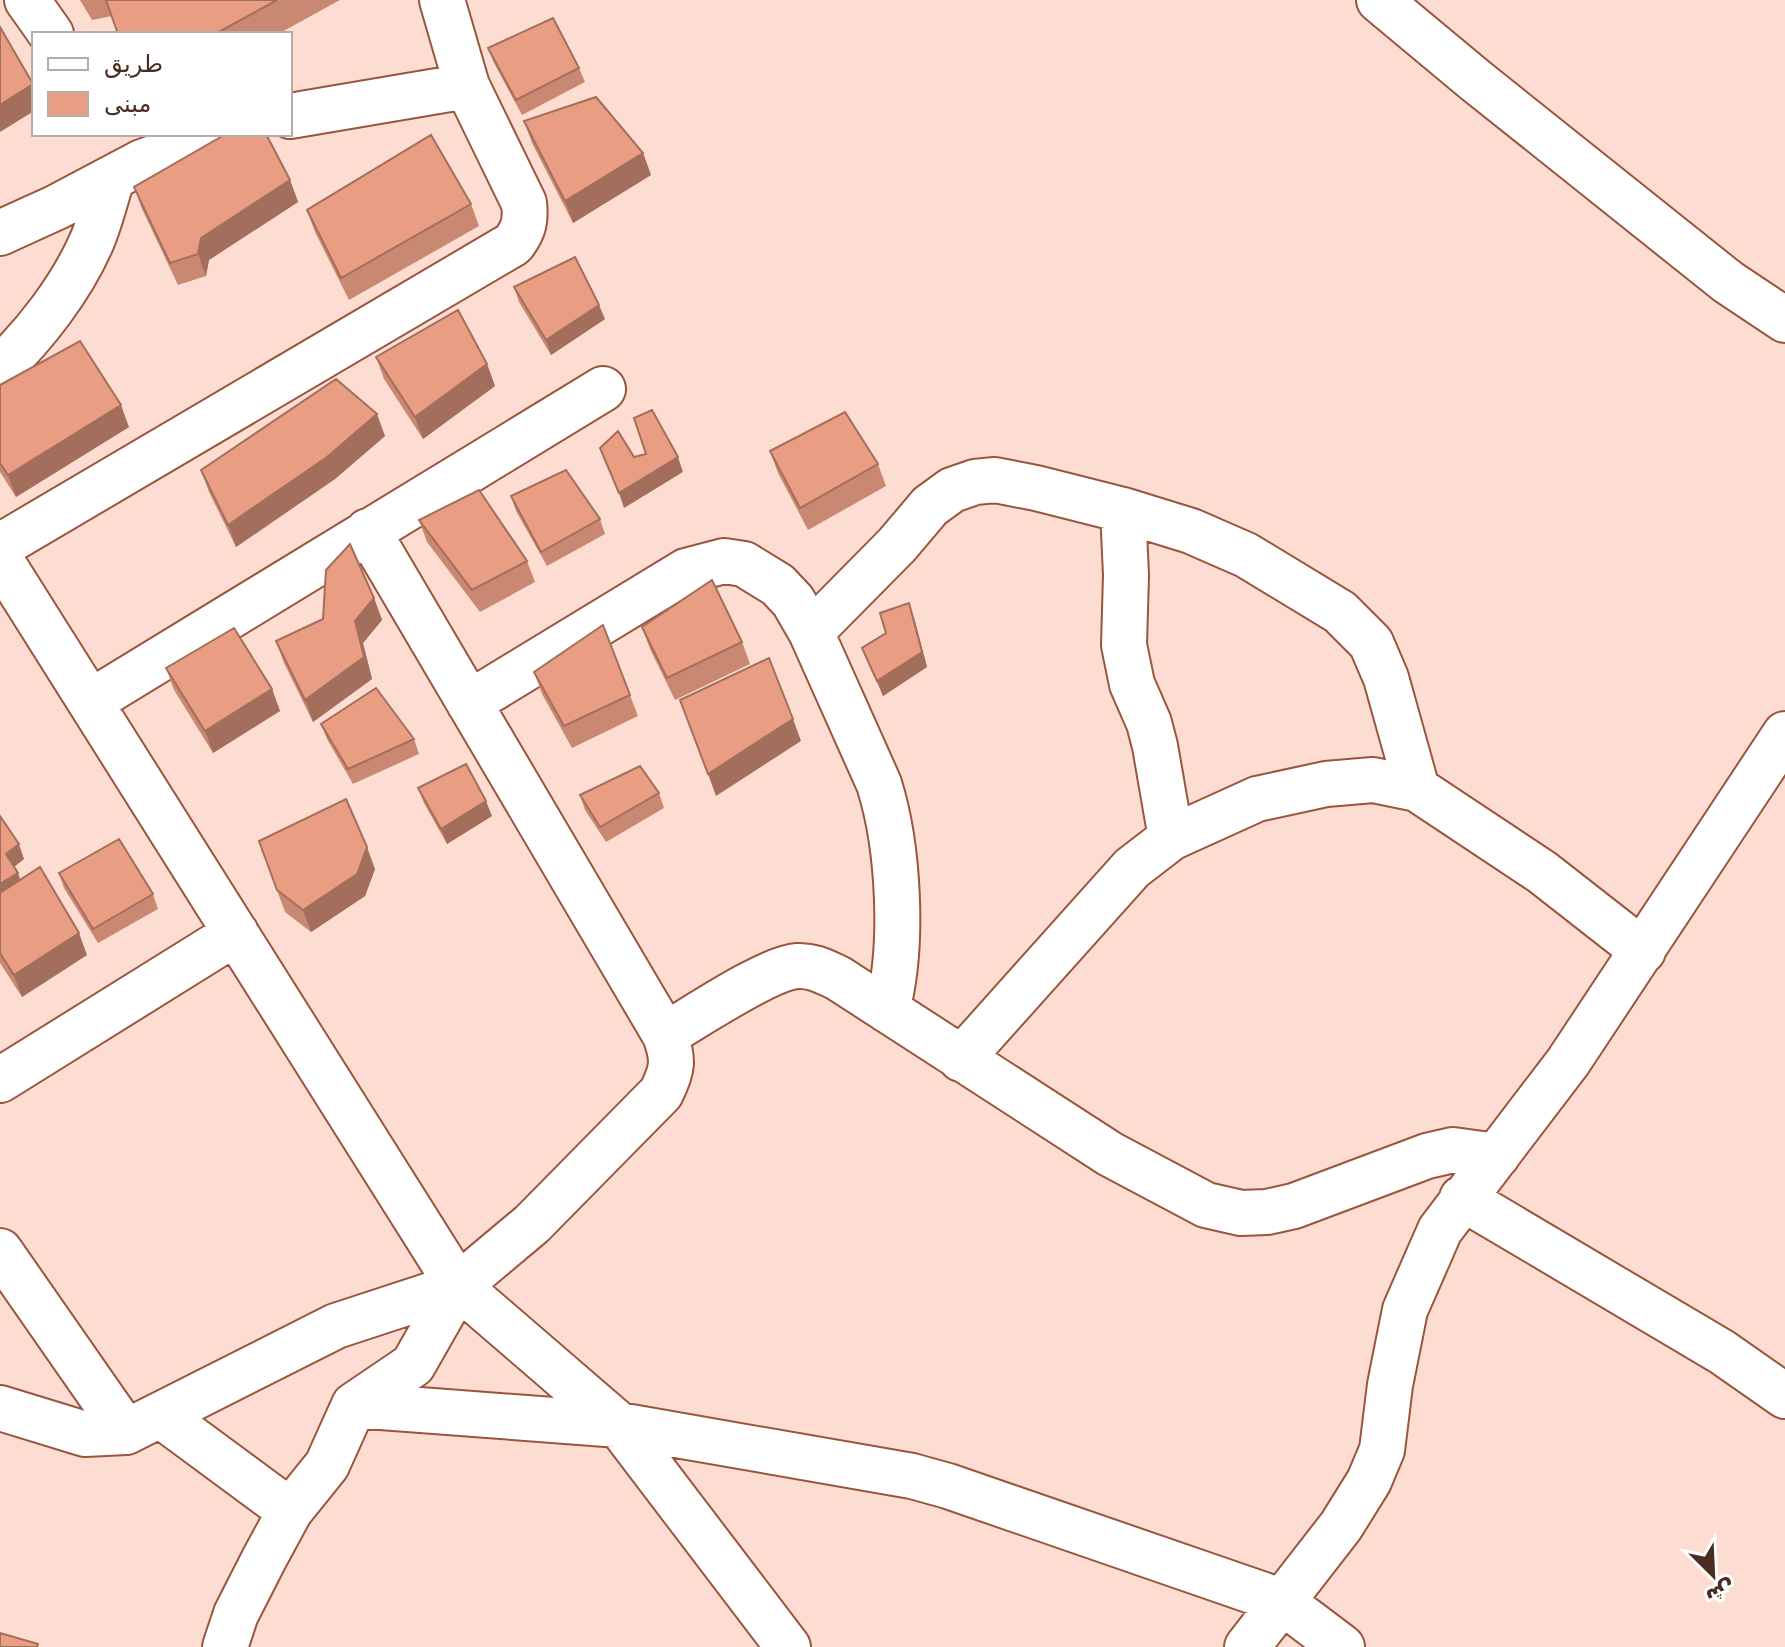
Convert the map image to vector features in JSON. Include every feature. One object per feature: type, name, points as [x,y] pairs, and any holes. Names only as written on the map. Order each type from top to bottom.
[{"type":"street","points":[[27,0],[50,32]]},
{"type":"street","points":[[0,546],[513,244],[522,232],[526,218],[524,203],[467,86],[442,0]]},
{"type":"street","points":[[1379,0],[1728,282],[1785,320]]},
{"type":"street","points":[[292,116],[467,86]]},
{"type":"street","points":[[0,233],[125,158],[211,136]]},
{"type":"street","points":[[0,368],[39,325],[78,269],[125,158]]},
{"type":"street","points":[[90,702],[603,389]]},
{"type":"street","points":[[811,632],[897,545],[930,506],[952,490],[975,482],[995,480],[1123,510],[1191,531],[1246,555],[1340,612],[1371,643],[1386,678],[1417,789]]},
{"type":"street","points":[[1123,510],[1126,575],[1124,645],[1132,684],[1155,746],[1171,838]]},
{"type":"street","points":[[225,1647],[236,1614],[290,1511],[327,1465],[354,1405],[413,1365],[458,1286],[532,1224],[661,1093],[671,1074],[672,1054],[665,1035],[368,531]]},
{"type":"street","points":[[0,559],[458,1286],[619,1425],[788,1647]]},
{"type":"street","points":[[469,703],[686,571],[724,561],[744,564],[778,585],[793,601],[811,632],[879,784],[891,829],[898,957],[887,1010]]},
{"type":"street","points":[[1247,1647],[1341,1526],[1369,1481],[1382,1450],[1390,1385],[1405,1310],[1440,1230],[1568,1062],[1785,734]]},
{"type":"street","points":[[961,1059],[1132,868],[1171,838],[1257,799],[1326,784],[1373,780],[1417,789],[1542,872],[1643,951]]},
{"type":"street","points":[[0,1080],[236,933]]},
{"type":"street","points":[[665,1035],[775,971],[796,966],[817,968],[838,978],[1110,1154],[1206,1205],[1241,1213],[1267,1212],[1294,1206],[1427,1156],[1453,1150],[1497,1156]]},
{"type":"street","points":[[1462,1198],[1722,1352],[1785,1396]]},
{"type":"street","points":[[0,1251],[143,1423],[290,1511]]},
{"type":"street","points":[[1,1413],[85,1434],[143,1423],[336,1326],[458,1286]]},
{"type":"street","points":[[354,1405],[619,1425],[912,1476],[1281,1601],[1342,1647]]},
{"type":"building","points":[[106,0],[277,0],[219,32],[117,32]]},
{"type":"building","points":[[553,18],[579,68],[516,100],[488,48]]},
{"type":"building","points":[[0,27],[32,85],[0,105]]},
{"type":"building","points":[[596,97],[643,153],[565,201],[524,121]]},
{"type":"building","points":[[431,135],[471,204],[341,278],[307,210]]},
{"type":"building","points":[[223,136],[267,136],[290,180],[201,238],[198,254],[170,263],[134,187]]},
{"type":"building","points":[[575,257],[599,305],[546,340],[514,287]]},
{"type":"building","points":[[458,310],[487,364],[415,417],[376,357]]},
{"type":"building","points":[[80,341],[121,405],[8,475],[0,463],[0,385]]},
{"type":"building","points":[[336,379],[377,414],[327,457],[228,525],[201,470]]},
{"type":"building","points":[[652,410],[678,457],[619,493],[600,448],[618,431],[634,457],[646,454],[634,418]]},
{"type":"building","points":[[845,412],[878,464],[800,508],[770,451]]},
{"type":"building","points":[[566,470],[600,519],[541,552],[511,496]]},
{"type":"building","points":[[479,490],[527,561],[472,590],[419,520]]},
{"type":"building","points":[[350,544],[374,598],[355,621],[364,657],[305,700],[276,641],[323,619],[326,570]]},
{"type":"building","points":[[712,580],[742,642],[667,678],[642,627]]},
{"type":"building","points":[[909,603],[922,652],[877,681],[862,648],[886,633],[880,613]]},
{"type":"building","points":[[603,625],[630,695],[564,726],[534,672]]},
{"type":"building","points":[[234,628],[272,689],[205,731],[166,668]]},
{"type":"building","points":[[769,658],[793,719],[708,774],[680,700]]},
{"type":"building","points":[[376,688],[414,739],[348,769],[321,724]]},
{"type":"building","points":[[466,764],[486,801],[441,829],[418,788]]},
{"type":"building","points":[[640,766],[659,793],[600,827],[580,795]]},
{"type":"building","points":[[346,799],[367,847],[357,874],[303,910],[277,890],[259,841]]},
{"type":"building","points":[[0,816],[19,844],[6,854],[18,873],[0,884]]},
{"type":"building","points":[[119,839],[153,894],[93,929],[59,873]]},
{"type":"building","points":[[40,867],[79,933],[14,975],[0,953],[0,893]]},
{"type":"building","points":[[0,1633],[38,1644],[37,1647],[0,1647]]}]
